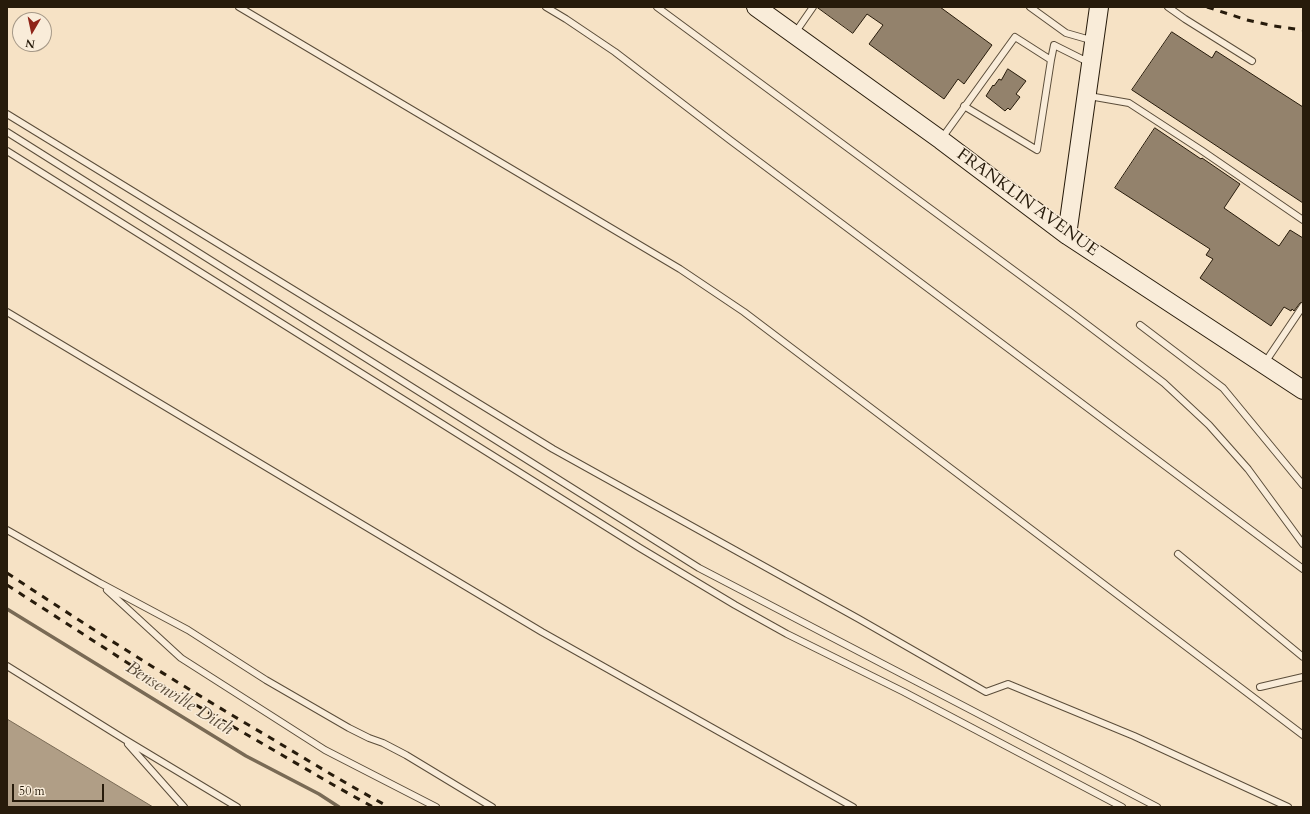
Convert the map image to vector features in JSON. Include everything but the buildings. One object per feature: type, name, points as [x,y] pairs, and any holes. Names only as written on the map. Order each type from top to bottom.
[{"type":"main road","name":"FRANKLIN AVENUE","points":[[756,7],[941,140],[1067,235],[1303,390]]},
{"type":"main road","points":[[1067,235],[1100,7]]},
{"type":"lane","points":[[239,7],[660,257],[744,312],[1303,735]]},
{"type":"lane","points":[[546,7],[616,52],[730,140],[1303,569]]},
{"type":"lane","points":[[657,7],[1164,383],[1209,425],[1248,469],[1303,544]]},
{"type":"lane","points":[[794,34],[813,7]]},
{"type":"lane","points":[[1030,7],[1066,33],[1095,41]]},
{"type":"lane","points":[[1168,7],[1252,60]]},
{"type":"lane","points":[[941,140],[1015,37],[1051,60]]},
{"type":"lane","points":[[964,106],[1037,150],[1054,45],[1092,64]]},
{"type":"lane","points":[[1088,96],[1129,103],[1303,220]]},
{"type":"lane","points":[[7,114],[554,449],[859,619],[986,692],[1008,684],[1134,736],[1288,807]]},
{"type":"lane","points":[[7,132],[700,568],[1158,807]]},
{"type":"lane","points":[[7,151],[640,548],[735,605],[787,634],[904,692],[1122,807]]},
{"type":"lane","points":[[1263,365],[1303,306]]},
{"type":"lane","points":[[7,312],[542,632],[853,807]]},
{"type":"lane","points":[[1140,325],[1223,388],[1303,485]]},
{"type":"lane","points":[[7,530],[100,583],[188,630],[266,680],[349,728],[406,755],[492,807]]},
{"type":"lane","points":[[1178,554],[1303,657]]},
{"type":"lane","points":[[100,583],[181,658],[326,750],[436,807]]},
{"type":"lane","points":[[7,666],[237,807]]},
{"type":"lane","points":[[1260,687],[1303,677]]},
{"type":"lane","points":[[124,739],[184,807]]},
{"type":"shaded area","points":[[7,719],[153,807],[7,807]]},
{"type":"waterway","name":"Bensenville Ditch","points":[[7,609],[246,756],[319,794],[339,807]]},
{"type":"railway","points":[[1207,7],[1247,20],[1303,30]]},
{"type":"railway","points":[[7,573],[170,677],[329,773],[389,807]]},
{"type":"railway","points":[[7,585],[165,687],[373,807]]}]
